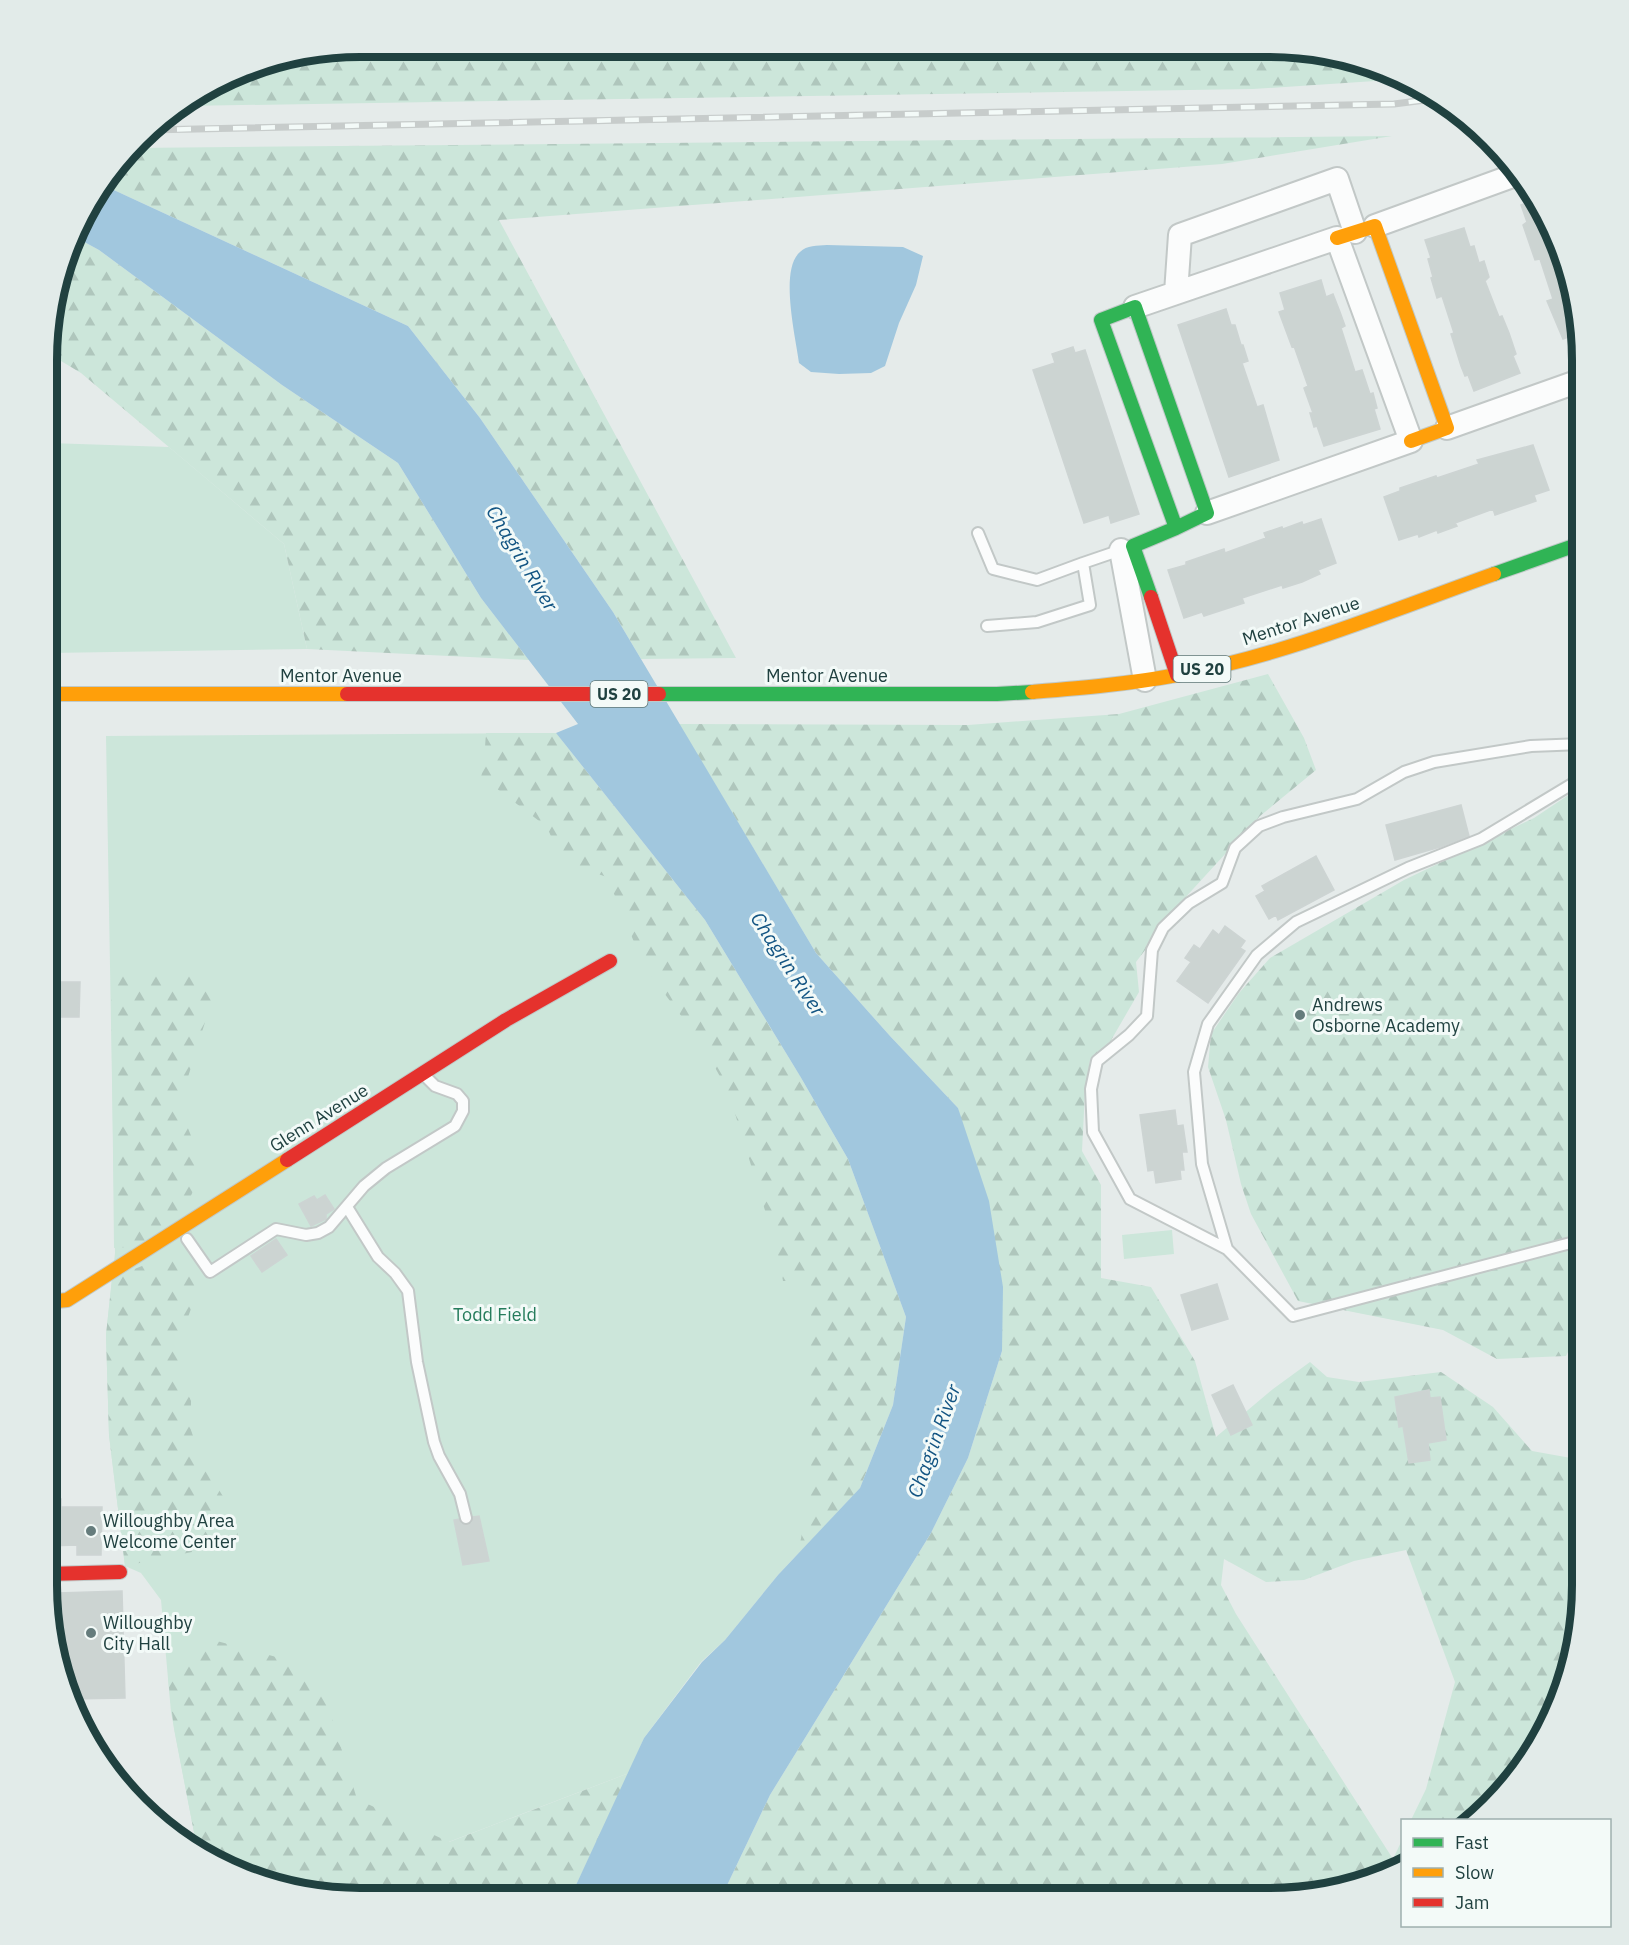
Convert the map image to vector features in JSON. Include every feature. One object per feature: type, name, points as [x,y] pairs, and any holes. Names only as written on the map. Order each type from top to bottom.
[{"type":"street","points":[[1176,528],[1101,320],[1510,177]]},
{"type":"street","points":[[1176,293],[1180,235],[1337,179],[1356,232],[1411,441]]},
{"type":"street","points":[[1356,232],[1447,428]]},
{"type":"street","points":[[1135,307],[1207,513]]},
{"type":"street","points":[[1127,548],[1207,513],[1572,384]]},
{"type":"street","name":"Mentor Avenue","points":[[57,694],[997,694],[1094,687],[1177,675],[1298,643],[1572,547]]},
{"type":"street","points":[[1127,548],[1177,675]]},
{"type":"street","points":[[1127,548],[1145,680]]},
{"type":"street","name":"Glenn Avenue","points":[[57,1301],[67,1300],[506,1020],[610,961]]},
{"type":"street","points":[[57,1574],[120,1572]]},
{"type":"lane","points":[[978,533],[993,569],[1037,580],[1127,548]]},
{"type":"lane","points":[[987,626],[1037,622],[1090,605],[1083,562]]},
{"type":"lane","points":[[1572,744],[1531,746],[1434,762],[1404,772],[1357,799],[1283,816],[1258,826],[1235,848],[1222,883],[1189,903],[1163,928],[1152,951],[1147,1016],[1097,1061],[1091,1089],[1093,1132],[1130,1199],[1227,1249],[1293,1316],[1572,1243]]},
{"type":"lane","points":[[1227,1249],[1202,1164],[1194,1072],[1208,1024],[1257,955],[1296,922],[1408,868],[1481,839],[1572,784]]},
{"type":"lane","points":[[187,1239],[210,1272],[276,1229],[306,1235],[318,1233],[329,1227],[364,1186],[386,1168],[455,1126],[463,1111],[463,1101],[457,1094],[435,1086],[423,1074]]},
{"type":"lane","points":[[347,1207],[378,1257],[395,1273],[408,1291],[417,1362],[434,1442],[460,1494],[466,1518]]},
{"type":"green space","points":[[360,57],[1269,57],[1328,63],[1386,80],[1253,89],[195,106],[226,88],[282,67],[320,60]]},
{"type":"green space","points":[[1392,136],[1222,164],[499,220],[736,658],[641,659],[613,612],[480,418],[408,326],[111,189],[144,148]]},
{"type":"green space","points":[[82,240],[99,250],[282,385],[398,463],[481,598],[529,660],[307,649],[284,544],[81,373],[57,359],[63,301]]},
{"type":"green space","points":[[57,443],[169,447],[284,544],[307,649],[57,653]]},
{"type":"green space","points":[[1268,674],[1304,738],[1316,770],[1260,816],[1183,900],[1136,962],[1139,992],[1110,1042],[1090,1060],[1085,1092],[1082,1151],[1101,1185],[1101,1278],[1151,1287],[1195,1361],[1216,1437],[1273,1389],[1310,1362],[1327,1377],[1359,1382],[1441,1372],[1493,1407],[1532,1451],[1572,1458],[1571,1605],[1566,1644],[1556,1682],[1541,1719],[1521,1753],[1497,1785],[1469,1813],[1461,1819],[1411,1819],[1426,1789],[1455,1682],[1406,1550],[1354,1561],[1304,1580],[1266,1582],[1224,1559],[1221,1585],[1236,1614],[1393,1859],[1401,1842],[1401,1858],[1347,1878],[1309,1885],[1269,1888],[726,1888],[770,1795],[931,1533],[968,1458],[1002,1351],[958,1108],[816,953],[679,724],[968,725],[1119,714]]},
{"type":"green space","points":[[486,733],[556,733],[705,920],[848,1159],[906,1317],[893,1405],[860,1488],[798,1554],[810,1491],[812,1443],[808,1373],[811,1314],[804,1281],[783,1281],[777,1249],[728,1091],[702,1044],[644,966],[607,877],[562,862],[547,827],[496,788],[479,788]]},
{"type":"green space","name":"Todd Field","points":[[556,733],[800,1076],[860,1488],[778,1575],[725,1640],[701,1662],[644,1738],[629,1773],[333,1886],[301,1882],[263,1872],[226,1857],[195,1839],[171,1712],[161,1600],[141,1573],[125,1566],[109,1435],[106,1335],[115,1253],[106,736]]},
{"type":"green space","points":[[1572,793],[1572,1344],[1566,1356],[1497,1359],[1443,1330],[1298,1301],[1251,1214],[1241,1184],[1226,1120],[1208,1067],[1211,1034],[1239,993],[1270,958],[1404,880],[1534,818]]},
{"type":"green space","points":[[111,971],[208,971],[222,996],[206,1019],[179,1106],[204,1168],[187,1204],[143,1246],[114,1248]]},
{"type":"green space","points":[[1172,1230],[1174,1254],[1124,1259],[1122,1235]]},
{"type":"green space","points":[[167,1256],[190,1263],[198,1289],[187,1320],[179,1371],[191,1401],[191,1430],[202,1463],[236,1517],[238,1538],[230,1544],[125,1566],[109,1435],[106,1335],[112,1278]]},
{"type":"green space","points":[[213,1640],[306,1665],[322,1686],[357,1799],[449,1842],[629,1773],[575,1888],[360,1888],[301,1882],[244,1865],[195,1839],[174,1729],[168,1679]]},
{"type":"water","name":"Chagrin River","points":[[111,189],[408,326],[480,418],[613,612],[816,953],[958,1108],[989,1201],[1003,1287],[1002,1351],[968,1458],[931,1533],[770,1795],[726,1888],[575,1888],[644,1738],[702,1662],[725,1640],[778,1575],[860,1488],[893,1405],[906,1317],[848,1159],[705,920],[556,733],[578,724],[481,598],[398,463],[282,385],[99,250],[82,240]]},
{"type":"water","points":[[812,246],[903,247],[923,256],[916,285],[899,323],[885,366],[871,373],[811,372],[799,363],[790,305],[791,273],[794,261],[800,252]]},
{"type":"building","points":[[1528,203],[1541,226],[1562,282],[1571,336],[1563,339],[1547,301],[1553,299],[1540,259],[1535,260],[1523,225],[1527,222],[1521,205]]},
{"type":"building","points":[[1464,228],[1470,247],[1474,246],[1479,263],[1484,261],[1489,277],[1485,281],[1499,317],[1502,316],[1509,333],[1516,354],[1513,356],[1520,373],[1474,391],[1468,375],[1465,376],[1461,366],[1451,334],[1454,333],[1442,296],[1437,298],[1428,259],[1431,258],[1425,240]]},
{"type":"building","points":[[1321,280],[1326,297],[1333,294],[1340,312],[1345,326],[1341,328],[1355,372],[1362,370],[1370,394],[1373,393],[1377,408],[1374,409],[1380,429],[1324,446],[1310,413],[1313,413],[1304,388],[1308,386],[1279,312],[1285,310],[1280,293]]},
{"type":"building","points":[[1226,309],[1231,325],[1235,325],[1241,345],[1243,345],[1248,361],[1242,363],[1257,407],[1263,405],[1279,460],[1229,477],[1178,325]]},
{"type":"building","points":[[1073,347],[1075,353],[1085,350],[1139,514],[1111,523],[1109,515],[1084,523],[1033,370],[1055,363],[1052,354]]},
{"type":"building","points":[[1533,445],[1549,490],[1534,495],[1536,501],[1495,515],[1493,509],[1455,523],[1457,526],[1438,533],[1437,530],[1419,537],[1418,534],[1399,540],[1384,497],[1400,491],[1400,488],[1479,464],[1477,460]]},
{"type":"building","points":[[1321,519],[1336,563],[1318,570],[1320,574],[1302,582],[1283,588],[1282,585],[1242,598],[1244,603],[1204,616],[1202,612],[1184,618],[1168,570],[1224,549],[1225,553],[1266,538],[1264,533],[1282,527],[1283,529],[1302,522],[1303,525]]},
{"type":"building","points":[[1461,805],[1469,836],[1395,860],[1386,825]]},
{"type":"building","points":[[1316,856],[1334,890],[1278,920],[1276,915],[1269,919],[1256,896],[1265,891],[1262,886]]},
{"type":"building","points":[[1225,926],[1245,941],[1240,948],[1245,951],[1208,1003],[1177,981],[1191,962],[1185,958],[1194,945],[1200,949],[1213,930],[1219,935]]},
{"type":"building","points":[[57,982],[80,982],[79,1017],[57,1017]]},
{"type":"building","points":[[1175,1110],[1177,1126],[1183,1125],[1187,1152],[1182,1152],[1184,1170],[1180,1170],[1181,1179],[1156,1183],[1154,1170],[1148,1171],[1140,1115]]},
{"type":"building","points":[[325,1195],[334,1209],[326,1214],[326,1219],[311,1226],[299,1204],[314,1196],[317,1200]]},
{"type":"building","points":[[276,1239],[287,1255],[262,1272],[251,1256]]},
{"type":"building","points":[[1217,1284],[1228,1319],[1192,1330],[1181,1295]]},
{"type":"building","points":[[1233,1385],[1252,1425],[1231,1435],[1212,1395]]},
{"type":"building","points":[[1429,1390],[1430,1398],[1440,1397],[1446,1440],[1428,1443],[1430,1460],[1409,1463],[1403,1426],[1399,1427],[1395,1397]]},
{"type":"building","points":[[57,1499],[61,1499],[61,1507],[102,1507],[101,1555],[77,1555],[77,1545],[57,1546]]},
{"type":"building","points":[[479,1516],[489,1561],[463,1565],[454,1520],[459,1519],[461,1524],[467,1525],[472,1523],[473,1517]]},
{"type":"building","name":"Willoughby City Hall","points":[[122,1591],[125,1698],[79,1699],[63,1644],[58,1593]]},
{"type":"railway","points":[[163,130],[1394,104],[1424,100]]},
{"type":"traffic: fast","points":[[1151,597],[1133,546],[1176,528],[1101,320],[1135,307],[1207,513],[1176,528]]},
{"type":"traffic: fast","points":[[1494,574],[1572,547]]},
{"type":"traffic: fast","points":[[659,694],[997,694],[1032,692]]},
{"type":"traffic: slow","points":[[1337,238],[1375,226],[1447,428],[1411,441]]},
{"type":"traffic: slow","points":[[1032,692],[1141,681],[1258,656],[1337,631],[1494,574]]},
{"type":"traffic: slow","points":[[57,694],[347,694]]},
{"type":"traffic: slow","points":[[57,1301],[67,1300],[287,1160]]},
{"type":"traffic: jam","points":[[1151,597],[1177,675]]},
{"type":"traffic: jam","points":[[347,694],[659,694]]},
{"type":"traffic: jam","points":[[287,1160],[506,1020],[610,961]]},
{"type":"traffic: jam","points":[[57,1574],[120,1572]]},
{"type":"place","name":"Andrews Osborne Academy","points":[[1300,1015]]},
{"type":"place","name":"Willoughby Area Welcome Center","points":[[91,1531]]},
{"type":"place","name":"Willoughby City Hall","points":[[91,1633]]}]
